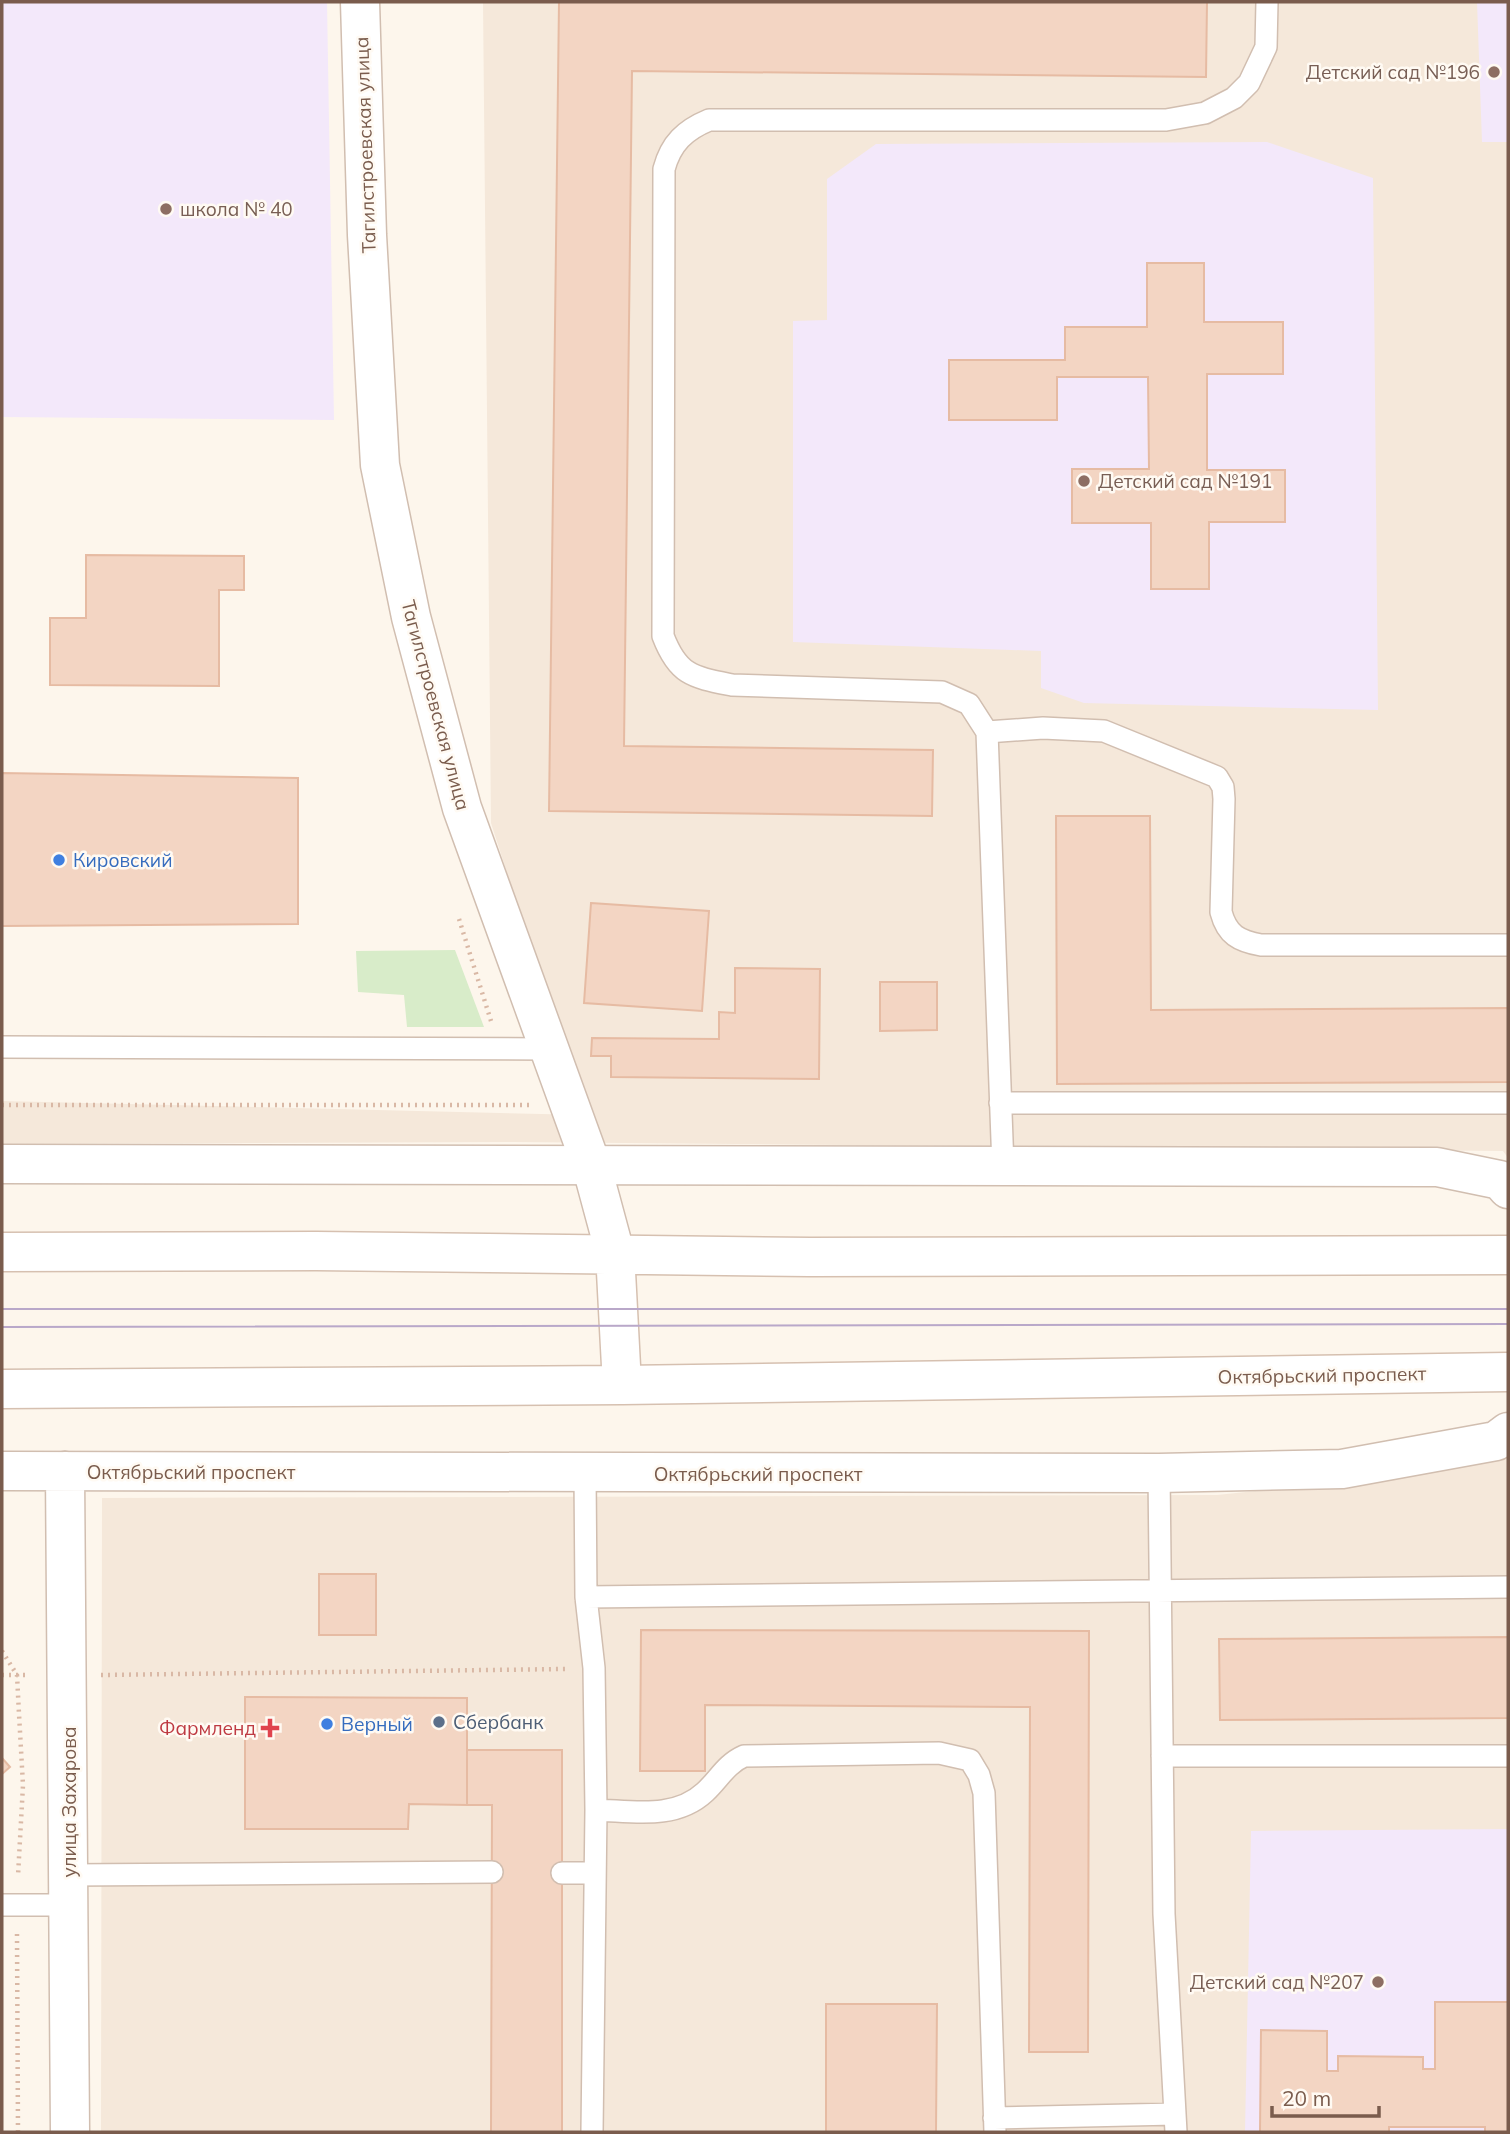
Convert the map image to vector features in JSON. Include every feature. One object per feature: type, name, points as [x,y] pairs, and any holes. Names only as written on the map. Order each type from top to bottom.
[{"type":"street","name":"Тагилстроевская улица","points":[[360,2],[367,235],[380,465],[411,617],[462,808],[591,1164],[615,1253],[622,1385]]},
{"type":"street","points":[[2,1164],[1437,1167],[1500,1180],[1508,1189]]},
{"type":"street","points":[[2,1252],[615,1253],[810,1257],[1508,1255]]},
{"type":"street","name":"Октябрьский проспект","points":[[2,1389],[622,1385],[1508,1372]]},
{"type":"street","name":"Октябрьский проспект","points":[[2,1471],[585,1474],[1158,1473],[1342,1469],[1496,1441],[1508,1432]]},
{"type":"street","name":"улица Захарова","points":[[65,1471],[69,1675],[70,2132]]},
{"type":"lane","points":[[1003,1167],[986,732],[969,704],[942,692],[732,685],[705,680],[682,671],[671,656],[663,636],[664,169],[669,153],[691,128],[709,120],[1166,120],[1205,113],[1234,98],[1250,83],[1266,47],[1267,2]]},
{"type":"lane","points":[[986,732],[1043,727],[1104,730],[1217,777],[1223,787],[1224,799],[1222,912],[1225,925],[1232,935],[1244,942],[1261,945],[1508,945]]},
{"type":"lane","points":[[2,1047],[548,1049]]},
{"type":"lane","points":[[1000,1103],[1508,1103]]},
{"type":"lane","points":[[596,1810],[669,1812],[685,1806],[711,1787],[732,1762],[744,1756],[939,1753],[970,1760],[979,1775],[984,1793],[994,2125],[1175,2123],[1164,1914],[1162,1593],[1158,1473]]},
{"type":"lane","points":[[585,1474],[586,1597],[594,1668],[596,1810],[592,2132]]},
{"type":"lane","points":[[586,1597],[1162,1593],[1508,1587]]},
{"type":"lane","points":[[1162,1756],[1508,1756]]},
{"type":"lane","points":[[2,1905],[70,1890],[492,1872]]},
{"type":"lane","points":[[562,1872],[595,1872]]},
{"type":"path","points":[[2,1105],[570,1105]]},
{"type":"path","points":[[2,1675],[594,1668]]},
{"type":"shaded area","name":"школа № 40","points":[[2,2],[327,2],[334,420],[2,417]]},
{"type":"shaded area","points":[[483,2],[1508,2],[1508,1158],[1503,1151],[513,1142],[2,1144],[2,1101],[585,1115],[491,823]]},
{"type":"shaded area","name":"Детский сад №196","points":[[1477,2],[1508,2],[1508,142],[1482,142]]},
{"type":"shaded area","name":"Детский сад №191","points":[[1267,142],[1373,178],[1378,710],[1084,703],[1041,688],[1041,651],[793,642],[793,321],[827,320],[827,179],[876,144]]},
{"type":"shaded area","points":[[1508,1452],[1508,2132],[101,2132],[102,1498],[1217,1495],[1437,1472]]},
{"type":"shaded area","name":"Детский сад №207","points":[[1508,1829],[1508,2132],[1245,2132],[1251,1831]]},
{"type":"green space","points":[[455,950],[484,1027],[407,1027],[404,995],[358,992],[356,951]]},
{"type":"building","points":[[559,2],[1207,2],[1206,77],[632,71],[624,746],[933,750],[932,816],[549,811]]},
{"type":"building","points":[[1147,263],[1204,263],[1204,322],[1283,322],[1283,374],[1207,374],[1207,470],[1285,470],[1285,522],[1209,522],[1209,589],[1151,589],[1151,523],[1072,523],[1072,469],[1149,469],[1148,377],[1057,377],[1057,420],[949,420],[949,360],[1065,360],[1065,327],[1147,327]]},
{"type":"building","points":[[86,555],[244,556],[244,590],[219,590],[219,686],[50,685],[50,618],[86,618]]},
{"type":"building","points":[[2,773],[298,778],[298,924],[2,926]]},
{"type":"building","points":[[1056,816],[1150,816],[1151,1010],[1508,1008],[1508,1082],[1057,1084]]},
{"type":"building","points":[[591,903],[709,911],[702,1011],[584,1003]]},
{"type":"building","points":[[735,968],[820,969],[819,1079],[611,1077],[611,1056],[591,1056],[592,1038],[719,1039],[719,1012],[735,1013]]},
{"type":"building","points":[[880,982],[937,982],[937,1030],[880,1031]]},
{"type":"building","points":[[319,1574],[376,1574],[376,1635],[319,1635]]},
{"type":"building","points":[[641,1630],[1089,1631],[1088,2052],[1029,2052],[1030,1707],[705,1705],[705,1771],[640,1771]]},
{"type":"building","points":[[1508,1637],[1508,1718],[1220,1720],[1219,1639]]},
{"type":"building","points":[[245,1697],[467,1698],[467,1805],[409,1804],[408,1829],[245,1829]]},
{"type":"building","points":[[467,1750],[562,1750],[562,2132],[491,2132],[492,1805],[467,1805]]},
{"type":"building","points":[[2,1758],[10,1767],[2,1774]]},
{"type":"building","points":[[1435,2002],[1508,2002],[1508,2132],[1485,2132],[1485,2127],[1389,2127],[1389,2132],[1260,2132],[1261,2030],[1327,2031],[1327,2071],[1338,2071],[1338,2056],[1423,2057],[1423,2069],[1435,2069]]},
{"type":"building","points":[[826,2004],[937,2004],[936,2132],[826,2132]]},
{"type":"tram line","points":[[2,1309],[1508,1309]]},
{"type":"tram line","points":[[2,1327],[1508,1324]]},
{"type":"place","name":"Детский сад №196","points":[[1494,72]]},
{"type":"place","name":"школа № 40","points":[[166,209]]},
{"type":"place","name":"Детский сад №191","points":[[1084,481]]},
{"type":"place","name":"Кировский","points":[[59,860]]},
{"type":"place","name":"Сбербанк","points":[[439,1722]]},
{"type":"place","name":"Верный","points":[[327,1724]]},
{"type":"place","name":"Фармленд","points":[[270,1728]]},
{"type":"place","name":"Детский сад №207","points":[[1378,1982]]}]
